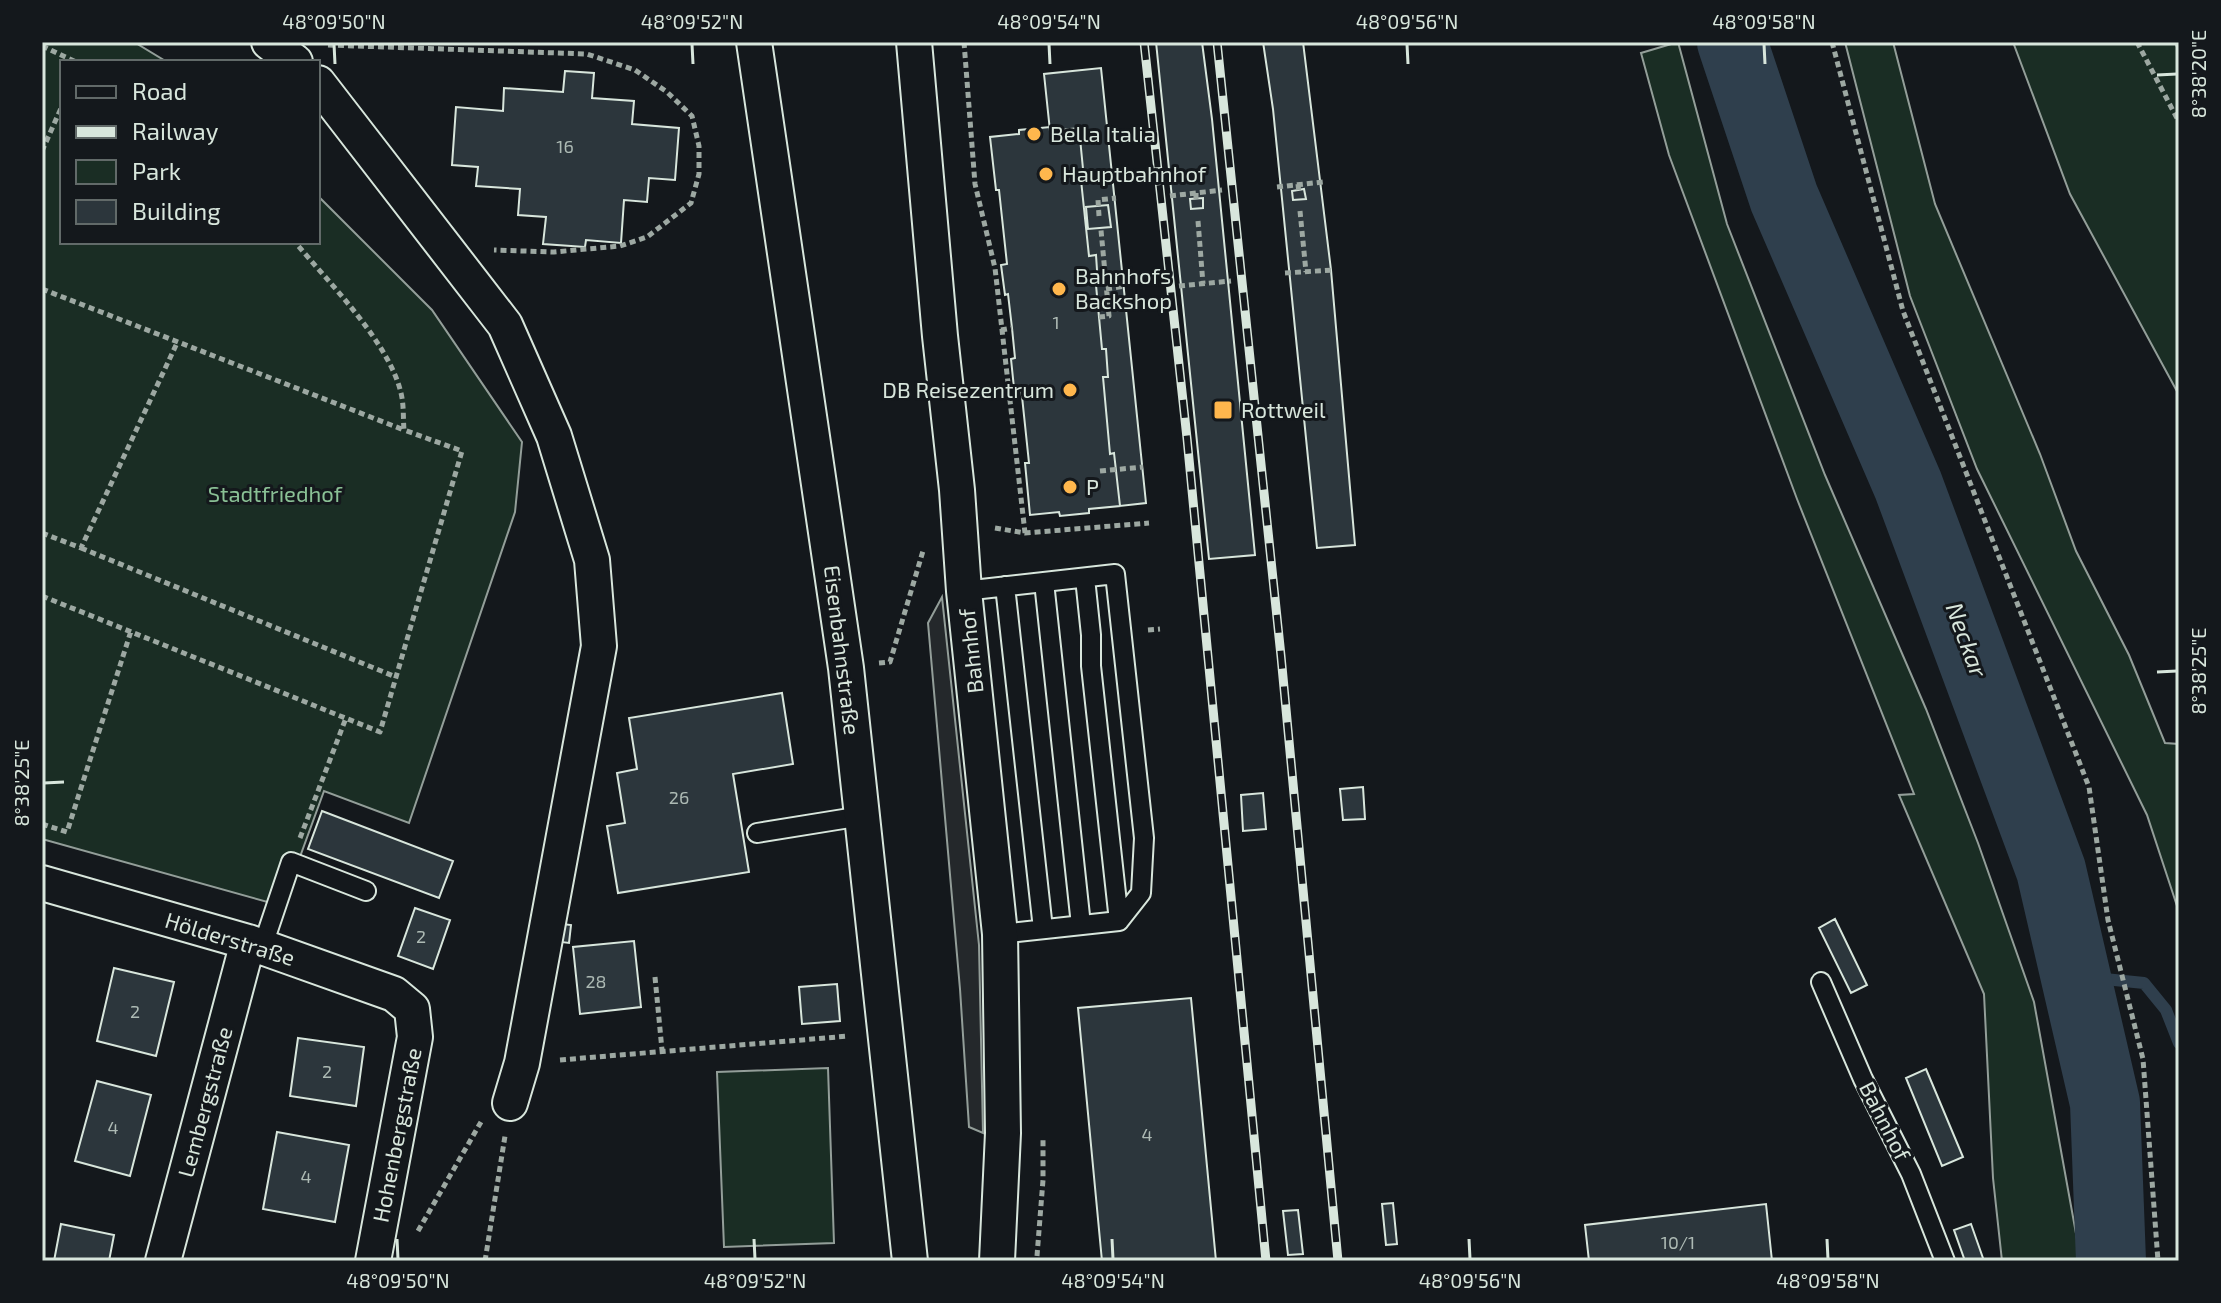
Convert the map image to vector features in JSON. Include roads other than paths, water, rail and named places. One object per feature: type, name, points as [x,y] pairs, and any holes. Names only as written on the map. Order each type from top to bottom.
[{"type":"street","points":[[269,42],[292,60]]},
{"type":"street","name":"Eisenbahnstraße","points":[[754,42],[846,668],[910,1261]]},
{"type":"street","name":"Bahnhof","points":[[914,42],[964,591],[1000,934],[1003,1133],[997,1261]]},
{"type":"street","points":[[320,86],[505,325],[554,436],[592,560],[599,646],[522,1063],[497,1109]]},
{"type":"street","name":"Hölderstraße","points":[[42,883],[255,945],[394,994],[412,1009]]},
{"type":"street","name":"Lembergstraße","points":[[163,1261],[255,945]]},
{"type":"street","name":"Hohenbergstraße","points":[[375,1252],[415,1037],[412,1009]]},
{"type":"lane","points":[[964,591],[1115,574],[1144,838],[1141,893],[1119,921],[1000,934]]},
{"type":"lane","points":[[1085,578],[1091,666],[1119,921]]},
{"type":"lane","points":[[1044,582],[1081,925]]},
{"type":"lane","points":[[1005,586],[1043,929]]},
{"type":"lane","points":[[757,833],[862,816]]},
{"type":"lane","points":[[255,945],[291,862],[366,891]]},
{"type":"lane","name":"Bahnhof","points":[[1821,982],[1863,1079],[1911,1174],[1945,1261]]},
{"type":"waterway","name":"Neckar","points":[[1732,42],[1784,198],[1908,485],[2051,870],[2105,1103],[2111,1261]]},
{"type":"waterway","points":[[2075,976],[2144,983],[2166,1010],[2179,1043]]},
{"type":"railway","points":[[1144,42],[1187,438],[1266,1261]]},
{"type":"railway","points":[[1217,42],[1281,656],[1338,1261]]},
{"type":"place","name":"Bella Italia","points":[[1034,134]]},
{"type":"place","name":"Hauptbahnhof","points":[[1046,174]]},
{"type":"place","name":"Bahnhofs Backshop","points":[[1059,289]]},
{"type":"place","name":"DB Reisezentrum","points":[[1070,390]]},
{"type":"place","name":"Rottweil","points":[[1223,410]]},
{"type":"place","name":"P","points":[[1070,487]]},
{"type":"park label","name":"Stadtfriedhof","points":[[275,494]]}]
